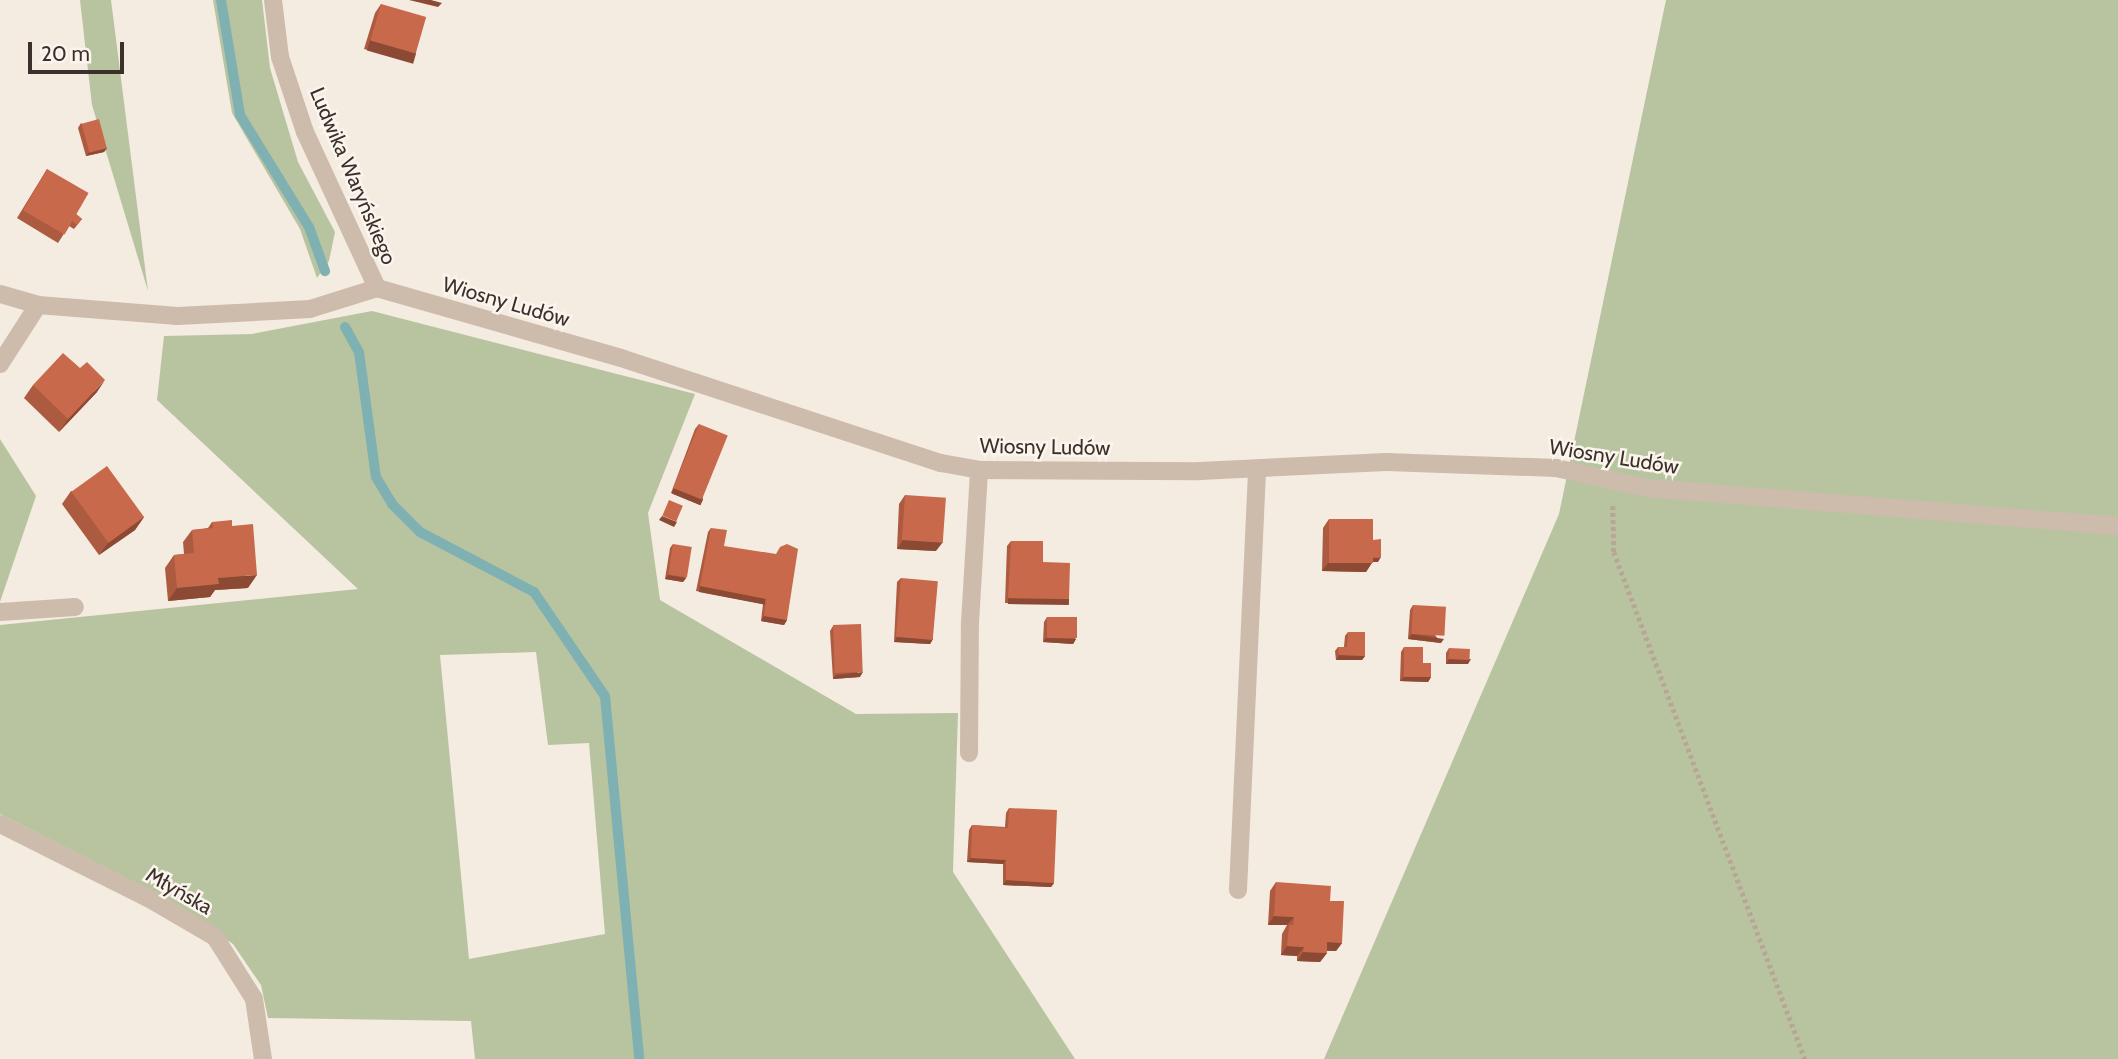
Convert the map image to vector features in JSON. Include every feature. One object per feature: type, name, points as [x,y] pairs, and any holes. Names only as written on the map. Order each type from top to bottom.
[{"type":"street","name":"Ludwika Waryńskiego","points":[[274,0],[280,57],[305,132],[377,288]]},
{"type":"street","points":[[0,294],[38,305],[178,316],[310,309],[377,288]]},
{"type":"street","name":"Wiosny Ludów","points":[[377,288],[621,358],[941,463],[979,470],[1200,471],[1399,462],[1556,468],[1647,488],[2118,526]]},
{"type":"street","points":[[0,364],[38,305]]},
{"type":"street","points":[[1238,890],[1257,468]]},
{"type":"street","points":[[969,753],[970,623],[979,470]]},
{"type":"street","points":[[0,612],[75,607]]},
{"type":"street","name":"Młyńska","points":[[0,824],[148,898],[215,937],[254,999],[263,1059]]},
{"type":"path","points":[[1612,481],[1614,552],[1805,1059]]},
{"type":"green space","points":[[80,0],[111,0],[148,291],[92,105]]},
{"type":"green space","points":[[213,0],[262,0],[270,68],[298,162],[335,232],[329,261],[317,278],[300,229],[232,113]]},
{"type":"green space","points":[[1666,0],[2118,0],[2118,1059],[1324,1059],[1559,514]]},
{"type":"green space","points":[[372,311],[695,394],[648,513],[660,600],[856,714],[958,713],[953,872],[1075,1059],[475,1059],[471,1021],[268,1018],[261,985],[233,944],[162,896],[0,814],[0,625],[358,589],[157,400],[164,336],[252,334]],"holes":[[[536,652],[548,745],[589,743],[605,934],[469,959],[440,655]]]},
{"type":"green space","points":[[0,439],[36,496],[0,602]]},
{"type":"building","points":[[381,4],[426,17],[416,53],[371,41]]},
{"type":"building","points":[[99,119],[107,148],[89,153],[82,124]]},
{"type":"building","points":[[47,169],[89,193],[65,235],[23,211]]},
{"type":"building","points":[[76,214],[82,219],[77,225],[72,221]]},
{"type":"building","points":[[63,353],[80,368],[87,362],[105,380],[68,419],[33,385]]},
{"type":"building","points":[[699,424],[728,436],[702,500],[673,488]]},
{"type":"building","points":[[107,466],[144,517],[108,543],[71,492]]},
{"type":"building","points":[[905,495],[946,498],[943,543],[902,540]]},
{"type":"building","points":[[669,500],[683,506],[676,522],[662,516]]},
{"type":"building","points":[[1329,519],[1373,519],[1373,563],[1329,563]]},
{"type":"building","points":[[232,520],[232,526],[253,524],[257,575],[218,578],[219,584],[177,588],[174,555],[194,553],[192,530],[213,528],[212,522]]},
{"type":"building","points":[[711,528],[727,530],[724,546],[776,554],[780,547],[787,544],[798,549],[787,620],[764,616],[766,599],[700,586]]},
{"type":"building","points":[[1381,539],[1381,557],[1372,558],[1373,540]]},
{"type":"building","points":[[1011,541],[1043,541],[1043,562],[1070,563],[1069,599],[1008,598]]},
{"type":"building","points":[[673,544],[692,547],[687,578],[668,575]]},
{"type":"building","points":[[901,578],[938,581],[933,640],[896,637]]},
{"type":"building","points":[[1413,605],[1446,607],[1444,636],[1411,634]]},
{"type":"building","points":[[1047,617],[1077,617],[1077,638],[1047,638]]},
{"type":"building","points":[[861,624],[863,672],[835,673],[833,625]]},
{"type":"building","points":[[1348,632],[1365,632],[1365,656],[1339,655],[1338,647],[1347,647]]},
{"type":"building","points":[[1404,647],[1423,647],[1423,663],[1431,663],[1431,677],[1404,677]]},
{"type":"building","points":[[1449,648],[1470,649],[1469,660],[1448,659]]},
{"type":"building","points":[[1009,808],[1057,810],[1054,883],[1006,880],[1006,860],[971,858],[972,825],[1008,828]]},
{"type":"building","points":[[1276,882],[1331,886],[1330,901],[1344,901],[1342,943],[1327,942],[1327,953],[1303,952],[1304,947],[1287,946],[1289,925],[1293,925],[1294,917],[1274,916]]},
{"type":"waterway","points":[[221,0],[240,115],[309,227],[325,271]]},
{"type":"waterway","points":[[345,327],[359,352],[376,477],[392,504],[420,532],[534,592],[605,696],[639,1059]]}]
